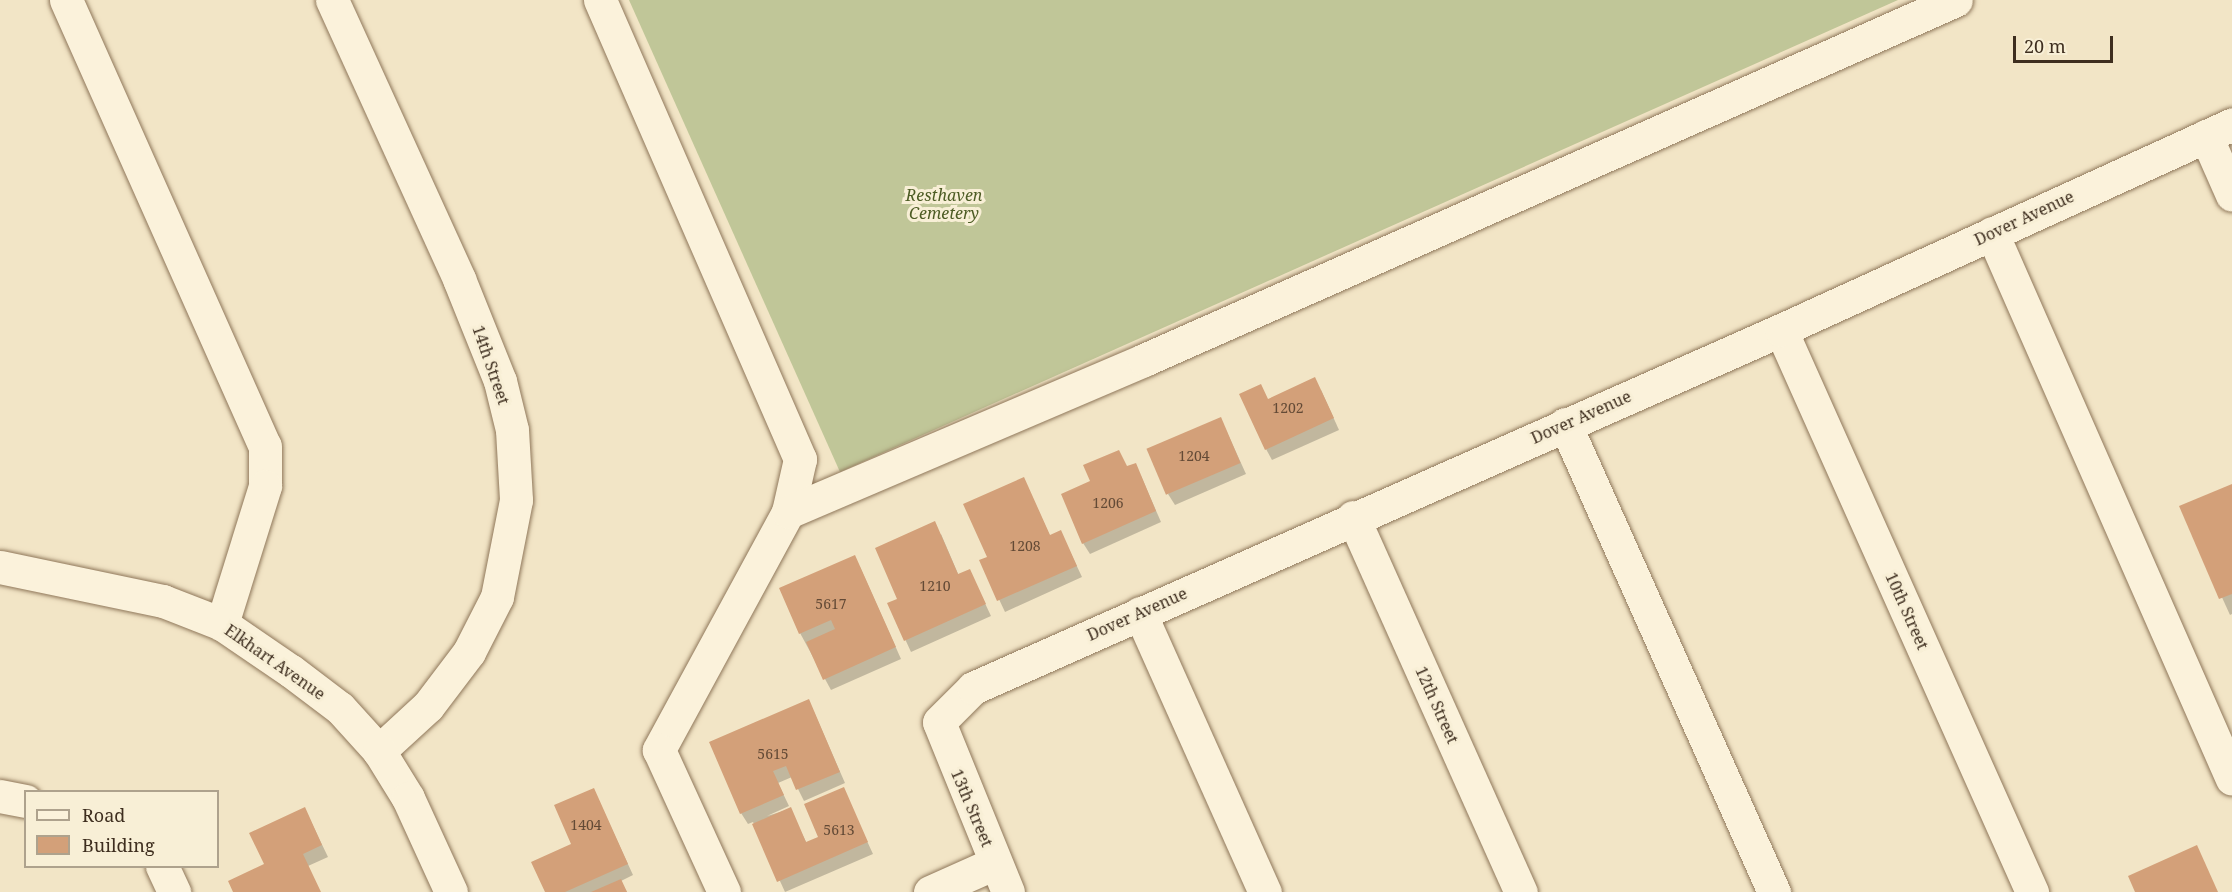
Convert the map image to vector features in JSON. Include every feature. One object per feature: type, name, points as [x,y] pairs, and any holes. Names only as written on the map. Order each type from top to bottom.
[{"type":"street","points":[[66,0],[265,447],[265,486],[222,624]]},
{"type":"street","name":"14th Street","points":[[332,0],[459,279],[500,381],[512,430],[516,500],[496,597],[469,652],[428,706],[379,751]]},
{"type":"street","points":[[600,0],[800,459],[788,512],[659,750],[724,892]]},
{"type":"street","points":[[788,512],[1144,360],[1956,0]]},
{"type":"street","points":[[2219,130],[2232,195]]},
{"type":"street","name":"Dover Avenue","points":[[939,722],[973,688],[1353,517],[1781,330],[2219,130]]},
{"type":"street","points":[[1992,233],[2232,779]]},
{"type":"street","name":"10th Street","points":[[1781,330],[2032,892]]},
{"type":"street","points":[[1565,424],[1774,892]]},
{"type":"street","name":"12th Street","points":[[1353,517],[1521,892]]},
{"type":"street","name":"Elkhart Avenue","points":[[0,567],[163,601],[222,624],[340,708],[379,751],[408,798],[451,892]]},
{"type":"street","points":[[1140,613],[1264,892]]},
{"type":"street","name":"13th Street","points":[[939,722],[1008,892]]},
{"type":"street","points":[[0,796],[24,801]]},
{"type":"street","points":[[930,892],[995,863]]},
{"type":"street","points":[[162,868],[174,892]]},
{"type":"green space","name":"Resthaven Cemetery","points":[[629,0],[1898,0],[840,472]]},
{"type":"building","points":[[1315,377],[1334,418],[1265,450],[1239,394],[1261,384],[1268,399]]},
{"type":"building","points":[[1221,417],[1241,463],[1166,495],[1146,449]]},
{"type":"building","points":[[1119,450],[1127,466],[1136,463],[1156,511],[1082,544],[1061,494],[1090,481],[1083,465]]},
{"type":"building","points":[[1024,477],[1050,535],[1061,530],[1077,566],[997,601],[979,560],[987,557],[963,504]]},
{"type":"building","points":[[2232,484],[2232,594],[2219,599],[2179,506]]},
{"type":"building","points":[[935,521],[958,574],[970,569],[986,604],[904,641],[887,603],[897,599],[875,548]]},
{"type":"building","points":[[855,555],[896,647],[823,680],[806,642],[835,629],[831,620],[799,634],[779,588]]},
{"type":"building","points":[[809,699],[840,772],[796,790],[786,766],[773,771],[784,795],[740,814],[709,742]]},
{"type":"building","points":[[844,787],[868,842],[777,882],[752,824],[791,807],[806,842],[818,837],[804,804]]},
{"type":"building","points":[[594,788],[628,864],[565,892],[545,892],[531,862],[571,844],[554,805]]},
{"type":"building","points":[[305,807],[322,845],[303,854],[321,892],[233,892],[228,881],[264,864],[249,833]]},
{"type":"building","points":[[2197,845],[2218,892],[2135,892],[2128,876]]},
{"type":"building","points":[[621,879],[627,892],[591,892]]}]
